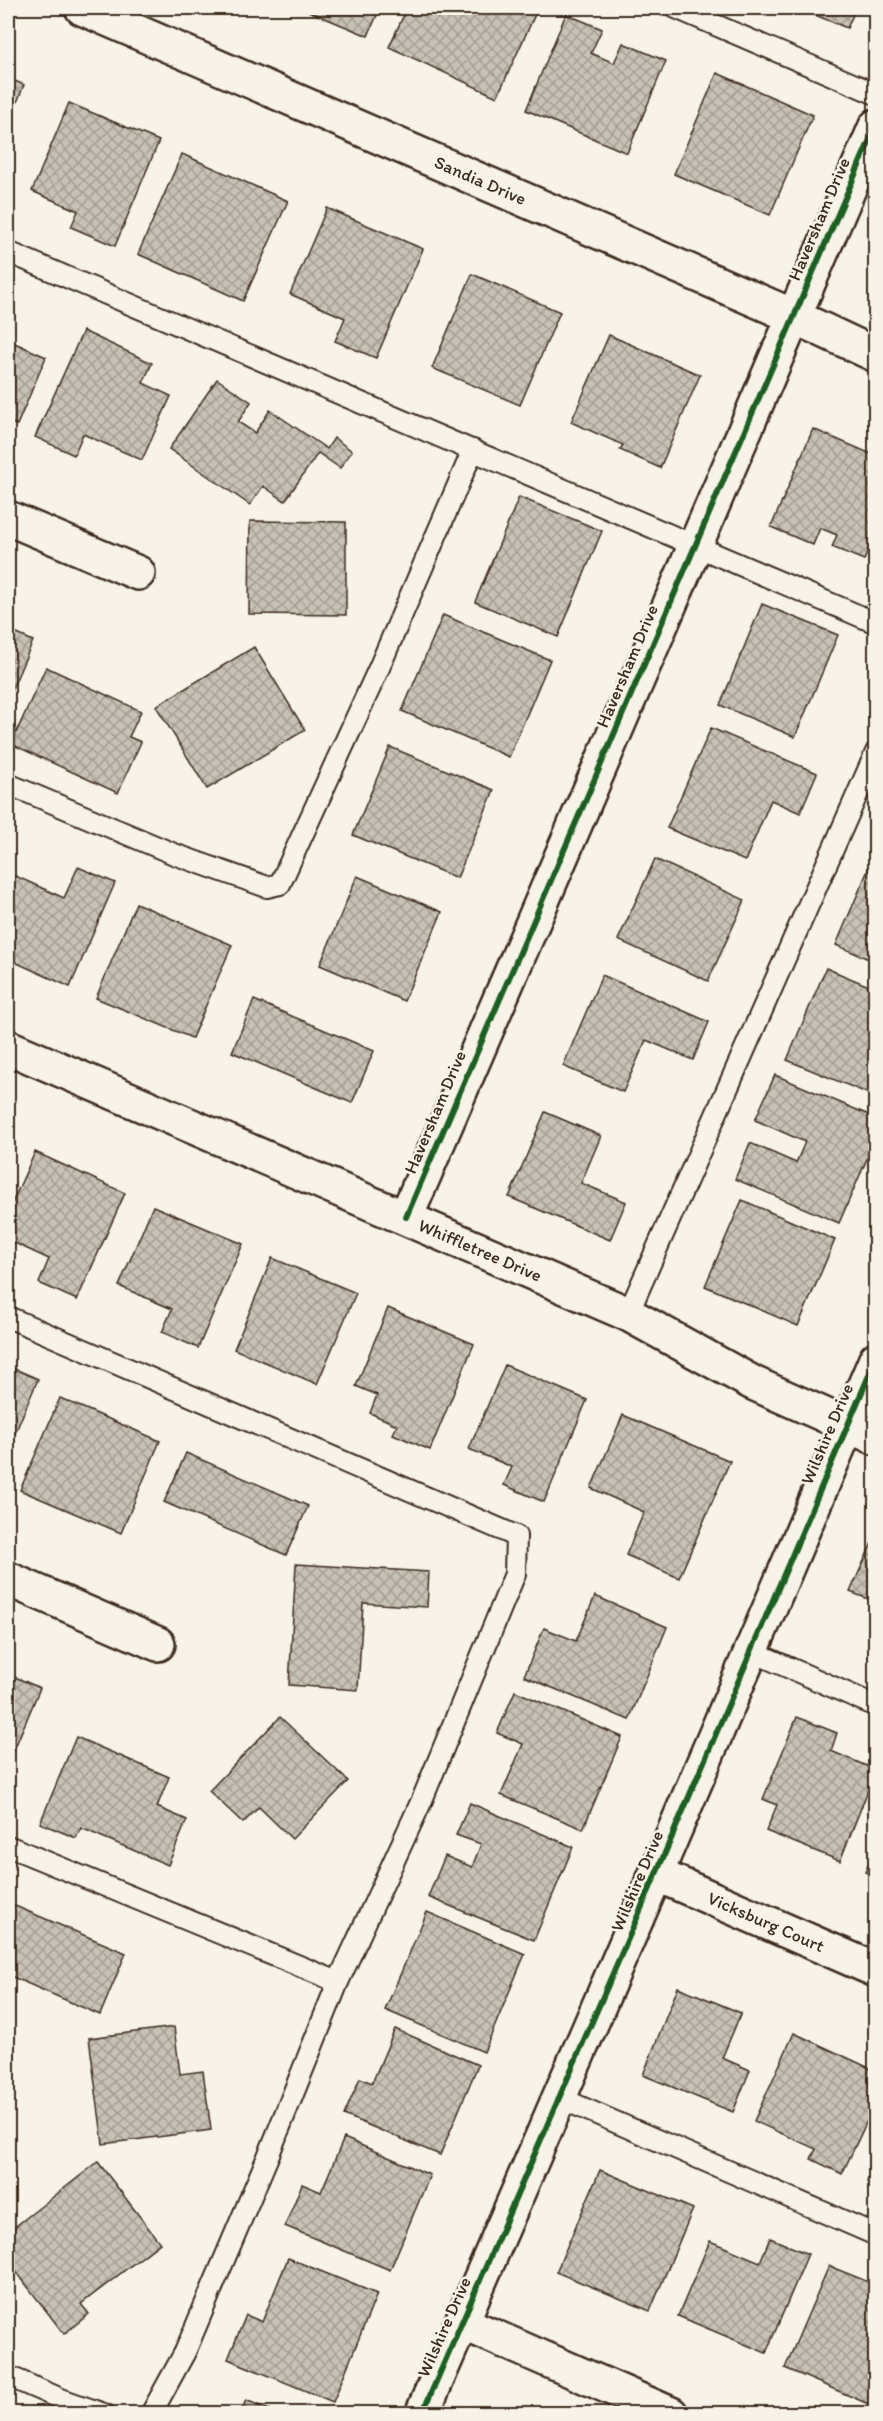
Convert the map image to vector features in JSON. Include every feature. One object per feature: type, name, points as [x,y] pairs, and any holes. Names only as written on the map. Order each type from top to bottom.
[{"type":"street","name":"Sandia Drive","points":[[82,8],[793,316],[876,355]]},
{"type":"street","name":"Haversham Drive","points":[[406,1217],[876,126]]},
{"type":"street","points":[[8,518],[138,573]]},
{"type":"street","name":"Whiffletree Drive","points":[[8,1047],[628,1314],[753,1383],[861,1432]]},
{"type":"street","name":"Wilshire Drive","points":[[422,2414],[751,1651],[861,1432],[876,1359]]},
{"type":"street","points":[[8,1579],[158,1644]]},
{"type":"street","name":"Vicksburg Court","points":[[656,1874],[876,1970]]},
{"type":"street","points":[[463,2322],[671,2414]]},
{"type":"lane","points":[[676,8],[876,94]]},
{"type":"lane","points":[[8,252],[876,623]]},
{"type":"lane","points":[[8,784],[174,854],[267,887],[280,884],[383,657],[472,450]]},
{"type":"lane","points":[[628,1314],[876,752]]},
{"type":"lane","points":[[8,1317],[516,1536],[515,1574],[422,1800],[338,1982],[269,2154],[189,2341],[151,2414]]},
{"type":"lane","points":[[751,1651],[876,1706]]},
{"type":"lane","points":[[8,1846],[338,1982]]},
{"type":"lane","points":[[560,2098],[876,2235]]},
{"type":"lane","points":[[8,2376],[61,2399],[104,2414]]},
{"type":"building","points":[[301,8],[380,8],[368,36]]},
{"type":"building","points":[[407,8],[538,8],[497,97],[389,47]]},
{"type":"building","points":[[798,8],[856,8],[847,28]]},
{"type":"building","points":[[566,14],[602,29],[591,53],[614,63],[623,43],[666,61],[627,153],[526,110]]},
{"type":"building","points":[[717,73],[813,115],[770,215],[674,174]]},
{"type":"building","points":[[8,78],[24,85],[8,125]]},
{"type":"building","points":[[69,103],[159,141],[115,246],[71,227],[78,211],[32,191]]},
{"type":"building","points":[[182,154],[288,201],[243,301],[138,254]]},
{"type":"building","points":[[327,208],[423,249],[376,358],[335,341],[345,318],[290,294]]},
{"type":"building","points":[[472,274],[560,312],[520,405],[432,368]]},
{"type":"building","points":[[83,331],[152,363],[143,383],[171,396],[142,460],[83,434],[74,455],[35,437]]},
{"type":"building","points":[[609,335],[700,375],[660,468],[620,450],[623,445],[571,422]]},
{"type":"building","points":[[8,340],[46,357],[17,425],[8,422]]},
{"type":"building","points":[[217,379],[251,402],[238,422],[255,433],[270,410],[327,449],[334,438],[352,451],[340,468],[318,453],[285,501],[263,486],[250,505],[169,449]]},
{"type":"building","points":[[813,429],[876,456],[876,534],[864,560],[832,547],[837,535],[820,528],[813,545],[771,527]]},
{"type":"building","points":[[519,497],[602,531],[558,637],[475,602]]},
{"type":"building","points":[[250,521],[346,522],[346,615],[249,614]]},
{"type":"building","points":[[762,604],[838,635],[795,737],[720,705]]},
{"type":"building","points":[[443,615],[550,660],[509,757],[402,711]]},
{"type":"building","points":[[8,630],[33,641],[8,698]]},
{"type":"building","points":[[254,647],[305,730],[207,789],[156,706]]},
{"type":"building","points":[[46,667],[141,711],[129,737],[141,742],[118,793],[11,744]]},
{"type":"building","points":[[711,728],[817,773],[800,813],[771,800],[745,861],[667,828]]},
{"type":"building","points":[[390,747],[494,790],[457,878],[353,835]]},
{"type":"building","points":[[876,851],[876,962],[836,945]]},
{"type":"building","points":[[655,859],[745,900],[708,981],[618,940]]},
{"type":"building","points":[[78,867],[115,883],[70,987],[8,959],[8,877],[9,873],[64,898]]},
{"type":"building","points":[[357,876],[442,912],[404,1001],[320,965]]},
{"type":"building","points":[[136,903],[232,945],[192,1038],[96,998]]},
{"type":"building","points":[[826,968],[876,989],[876,1097],[787,1060]]},
{"type":"building","points":[[602,975],[709,1022],[693,1060],[646,1040],[623,1092],[563,1066]]},
{"type":"building","points":[[254,1000],[374,1051],[352,1103],[232,1052]]},
{"type":"building","points":[[775,1075],[876,1118],[876,1138],[839,1223],[735,1179],[750,1143],[796,1163],[805,1142],[755,1120]]},
{"type":"building","points":[[545,1112],[601,1136],[581,1183],[626,1202],[610,1240],[509,1197]]},
{"type":"building","points":[[35,1152],[125,1193],[77,1300],[39,1283],[49,1259],[8,1240],[8,1212]]},
{"type":"building","points":[[742,1200],[835,1240],[798,1326],[705,1286]]},
{"type":"building","points":[[153,1206],[243,1244],[198,1348],[162,1332],[172,1309],[119,1286]]},
{"type":"building","points":[[272,1258],[356,1293],[317,1384],[234,1349]]},
{"type":"building","points":[[388,1308],[474,1344],[430,1450],[393,1434],[397,1425],[370,1413],[377,1395],[356,1386]]},
{"type":"building","points":[[505,1365],[587,1400],[544,1502],[504,1485],[512,1467],[469,1449]]},
{"type":"building","points":[[8,1366],[38,1379],[8,1450]]},
{"type":"building","points":[[60,1398],[160,1441],[121,1533],[20,1490]]},
{"type":"building","points":[[623,1415],[730,1461],[679,1578],[626,1555],[644,1512],[591,1488]]},
{"type":"building","points":[[186,1453],[308,1506],[286,1555],[164,1502]]},
{"type":"building","points":[[876,1534],[876,1602],[850,1592]]},
{"type":"building","points":[[296,1564],[429,1572],[427,1607],[363,1603],[358,1690],[289,1685]]},
{"type":"building","points":[[595,1596],[667,1627],[629,1720],[524,1676],[544,1628],[576,1641]]},
{"type":"building","points":[[8,1674],[40,1688],[8,1764]]},
{"type":"building","points":[[515,1691],[622,1737],[583,1829],[501,1795],[523,1744],[497,1733]]},
{"type":"building","points":[[280,1717],[348,1781],[292,1839],[259,1807],[243,1823],[209,1791]]},
{"type":"building","points":[[797,1717],[837,1733],[831,1751],[876,1770],[840,1861],[766,1831],[777,1805],[763,1799]]},
{"type":"building","points":[[76,1737],[169,1777],[157,1807],[187,1820],[168,1865],[81,1828],[76,1838],[40,1823]]},
{"type":"building","points":[[470,1803],[573,1847],[534,1940],[428,1897],[445,1856],[472,1867],[481,1844],[456,1835]]},
{"type":"building","points":[[876,1848],[876,1876],[865,1872]]},
{"type":"building","points":[[8,1903],[126,1953],[100,2015],[8,1975]]},
{"type":"building","points":[[427,1912],[525,1954],[484,2052],[385,2010]]},
{"type":"building","points":[[678,1987],[741,2013],[722,2058],[750,2070],[733,2112],[643,2075]]},
{"type":"building","points":[[174,2027],[180,2074],[203,2071],[211,2130],[103,2144],[89,2038]]},
{"type":"building","points":[[395,2029],[478,2065],[440,2155],[344,2115],[360,2078],[372,2083]]},
{"type":"building","points":[[794,2033],[876,2071],[876,2102],[842,2174],[811,2159],[816,2149],[754,2121]]},
{"type":"building","points":[[344,2138],[430,2175],[390,2270],[285,2226],[302,2184],[321,2192]]},
{"type":"building","points":[[98,2162],[160,2243],[81,2304],[89,2314],[64,2334],[8,2261],[8,2232]]},
{"type":"building","points":[[876,2162],[876,2185],[867,2182]]},
{"type":"building","points":[[600,2170],[693,2209],[650,2311],[556,2272]]},
{"type":"building","points":[[770,2238],[808,2254],[766,2353],[678,2316],[710,2241],[760,2262]]},
{"type":"building","points":[[288,2258],[377,2294],[333,2402],[228,2359],[246,2315],[262,2322]]},
{"type":"building","points":[[829,2266],[876,2285],[876,2401],[873,2406],[785,2368]]},
{"type":"building","points":[[246,2400],[279,2414],[240,2414]]},
{"type":"cycle path","points":[[406,1217],[876,126]]},
{"type":"cycle path","points":[[422,2414],[876,1359]]}]
